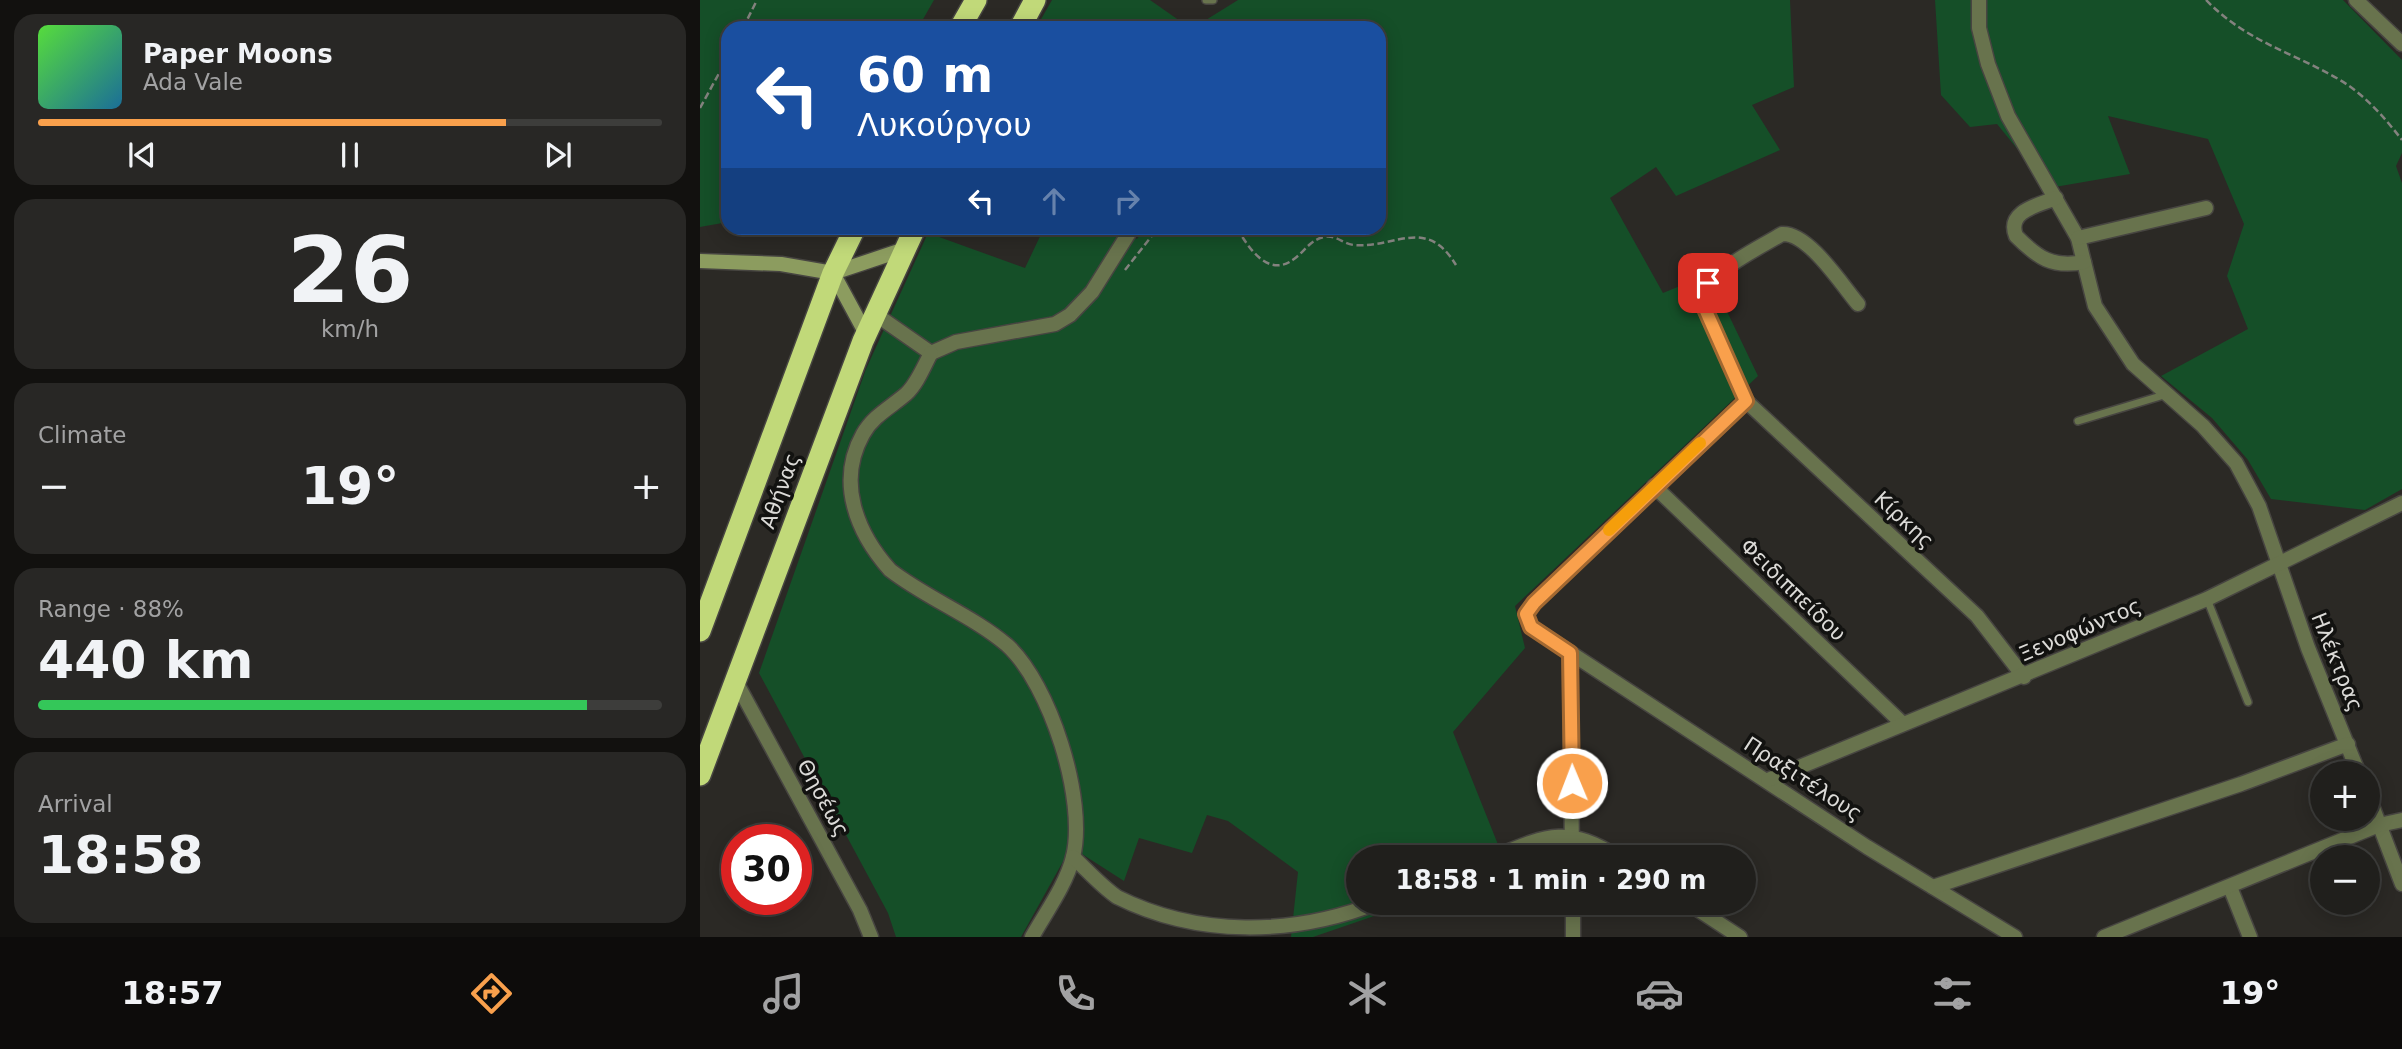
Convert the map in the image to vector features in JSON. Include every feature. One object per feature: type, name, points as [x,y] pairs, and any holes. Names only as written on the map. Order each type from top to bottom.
[{"type":"highway","points":[[964,21],[976,0]]},
{"type":"highway","points":[[1024,21],[1035,0]]},
{"type":"highway","name":"Αθήνας","points":[[700,631],[704,610],[834,273],[852,235]]},
{"type":"highway","name":"Αθήνας","points":[[700,775],[866,334],[912,235]]},
{"type":"street","name":"Ηλέκτρας","points":[[1979,0],[1982,40],[2008,116],[2078,238],[2095,306],[2133,365],[2164,395],[2203,426],[2236,463],[2259,506],[2278,565],[2354,761]]},
{"type":"street","points":[[2356,0],[2402,44]]},
{"type":"street","points":[[2056,198],[2019,213],[2013,230],[2030,250],[2052,263],[2063,266],[2084,262]]},
{"type":"street","points":[[2078,238],[2206,208]]},
{"type":"street","points":[[1654,486],[1746,401],[1702,302],[1703,292],[1716,276],[1782,234],[1790,233],[1806,242],[1858,304]]},
{"type":"street","points":[[1032,937],[1073,858],[1076,816],[1065,762],[1050,711],[1026,666],[992,635],[890,570],[879,557],[852,505],[849,472],[863,434],[878,415],[910,389],[931,353],[956,342],[1055,324],[1070,315],[1092,292],[1128,235]]},
{"type":"street","points":[[700,261],[781,264],[834,273],[905,249]]},
{"type":"street","points":[[834,273],[866,334]]},
{"type":"street","points":[[875,314],[931,353]]},
{"type":"street","name":"Κίρκης","points":[[1746,401],[1977,617],[2024,677]]},
{"type":"street","name":"Πραξιτέλους","points":[[1654,486],[1534,603],[1526,614],[1531,627],[2015,937]]},
{"type":"street","name":"Φειδιππείδου","points":[[1654,486],[1903,724]]},
{"type":"street","name":"Ξενοφώντος","points":[[1768,780],[2024,677],[2207,599],[2402,503]]},
{"type":"street","points":[[1570,653],[1572,845]]},
{"type":"street","name":"Θησέως","points":[[736,680],[860,910],[871,937]]},
{"type":"street","points":[[1934,887],[2241,784],[2348,744]]},
{"type":"street","points":[[2380,825],[2402,820]]},
{"type":"street","points":[[2380,828],[2402,884]]},
{"type":"street","points":[[2104,937],[2365,831]]},
{"type":"street","points":[[1527,845],[1549,837],[1572,835],[1597,845]]},
{"type":"street","points":[[1073,858],[1115,896],[1152,916],[1190,927],[1237,933],[1288,930],[1346,915]]},
{"type":"street","points":[[2230,887],[2250,937]]},
{"type":"street","points":[[1573,915],[1573,937]]},
{"type":"street","points":[[1706,915],[1740,937]]},
{"type":"lane","points":[[1206,0],[1213,0]]},
{"type":"lane","points":[[2078,421],[2164,395]]},
{"type":"lane","points":[[2207,599],[2248,702]]},
{"type":"path","points":[[746,21],[757,0]]},
{"type":"path","points":[[2206,0],[2235,27],[2264,45],[2343,82],[2383,116],[2402,140]]},
{"type":"path","points":[[700,108],[721,70]]},
{"type":"path","points":[[1242,235],[1260,260],[1274,266],[1292,261],[1315,239],[1330,236],[1352,245],[1374,244],[1407,235],[1427,239],[1446,249],[1456,265]]},
{"type":"green space","points":[[700,0],[934,0],[922,21],[721,21],[721,223],[700,227]]},
{"type":"green space","points":[[1052,0],[1150,0],[1180,21],[1040,21]]},
{"type":"green space","points":[[1238,0],[1790,0],[1794,87],[1752,105],[1780,150],[1676,196],[1656,167],[1610,198],[1663,293],[1709,274],[1758,376],[1515,606],[1525,648],[1453,732],[1498,845],[1346,845],[1346,915],[1377,915],[1313,937],[1291,937],[1298,872],[1228,821],[1207,815],[1192,853],[1139,838],[1124,881],[1071,847],[1021,937],[896,937],[888,913],[759,673],[866,369],[927,235],[1025,268],[1041,235],[1130,235],[1137,239],[1140,235],[1386,235],[1386,21],[1204,21]]},
{"type":"green space","points":[[1935,0],[2343,0],[2402,60],[2402,153],[2396,166],[2402,183],[2402,489],[2365,510],[2271,499],[2248,460],[2212,418],[2161,376],[2248,329],[2227,276],[2244,224],[2208,139],[2108,116],[2130,174],[2049,188],[1997,124],[1970,127],[1941,95]]},
{"type":"slow traffic","points":[[1609,530],[1700,443]]},
{"type":"route","points":[[1572,783],[1570,653],[1531,627],[1526,614],[1534,603],[1654,486],[1746,401],[1735,371],[1702,302],[1708,283]]}]
